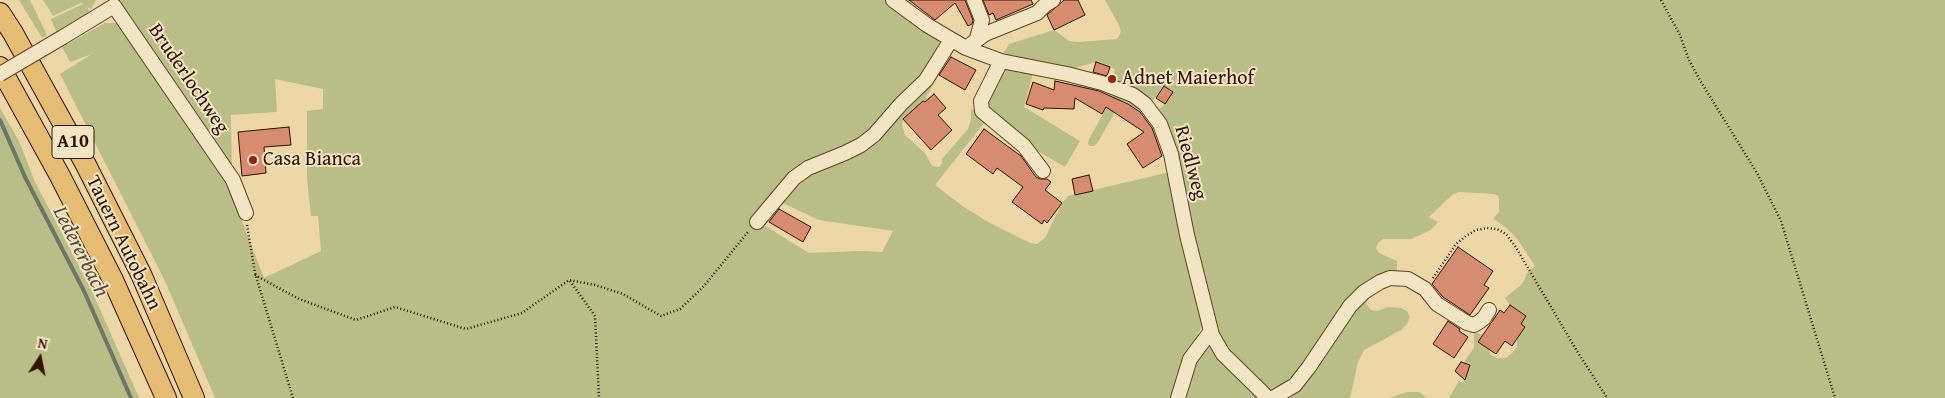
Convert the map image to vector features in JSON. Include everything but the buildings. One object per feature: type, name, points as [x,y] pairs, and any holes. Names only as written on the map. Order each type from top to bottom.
[{"type":"highway","name":"Tauern Autobahn","points":[[0,13],[86,165],[140,274],[194,398]]},
{"type":"highway","name":"Tauern Autobahn","points":[[0,67],[60,176],[109,271],[166,398]]},
{"type":"street","name":"Riedlweg","points":[[893,0],[927,25],[966,48],[1001,61],[1067,74],[1107,85],[1133,95],[1152,113],[1165,135],[1171,154],[1187,235],[1204,296],[1211,331],[1223,354],[1268,398]]},
{"type":"street","points":[[974,0],[982,20],[977,38]]},
{"type":"street","points":[[966,48],[977,38],[1034,15],[1048,1]]},
{"type":"street","name":"Bruderlochweg","points":[[0,74],[63,37],[112,3],[233,180],[246,213]]},
{"type":"street","points":[[757,222],[794,178],[808,168],[862,144],[874,135],[896,109],[926,80],[951,40]]},
{"type":"street","points":[[1001,61],[981,101],[982,111],[1031,154],[1043,171]]},
{"type":"street","points":[[1273,398],[1295,386],[1350,306],[1364,292],[1380,282],[1400,277],[1408,279],[1425,289],[1437,304],[1467,323],[1474,324],[1479,322],[1489,310]]},
{"type":"street","points":[[1178,398],[1190,359],[1211,331]]},
{"type":"path","points":[[1661,0],[1680,35],[1689,60],[1757,173],[1781,221],[1835,398]]},
{"type":"path","points":[[246,213],[255,276],[293,398]]},
{"type":"path","points":[[255,276],[299,299],[356,320],[395,308],[466,329],[522,313],[569,280],[595,285],[623,294],[661,316],[680,309],[704,286],[757,222]]},
{"type":"path","points":[[1425,289],[1456,244],[1476,230],[1496,228],[1511,239],[1577,352],[1607,398]]},
{"type":"path","points":[[569,280],[595,316],[599,398]]},
{"type":"green space","points":[[19,0],[30,0],[47,35],[42,38]]},
{"type":"green space","points":[[43,0],[96,0],[91,9],[87,7],[90,13],[57,33],[51,19],[83,4],[81,3],[53,16]]},
{"type":"green space","points":[[118,0],[888,0],[911,19],[944,41],[919,83],[867,136],[802,166],[778,188],[754,219],[809,253],[882,252],[893,231],[819,220],[778,201],[798,180],[813,169],[861,150],[875,139],[888,122],[927,86],[934,73],[939,75],[926,97],[928,100],[923,101],[903,119],[902,125],[905,135],[925,153],[932,166],[939,167],[942,159],[968,129],[971,120],[971,109],[979,112],[985,119],[985,122],[935,185],[964,207],[990,223],[1030,243],[1037,244],[1045,238],[1062,203],[1068,196],[1170,172],[1190,261],[1203,306],[1203,324],[1186,359],[1175,398],[215,398],[165,281],[60,74],[92,54],[70,62],[62,47],[105,23],[118,23],[124,33],[126,32],[140,47],[187,116],[233,193],[264,278],[321,251],[318,216],[311,216],[307,178],[307,111],[323,109],[323,89],[275,79],[277,112],[231,115],[232,168]]},
{"type":"green space","points":[[1105,0],[1945,0],[1945,398],[1449,398],[1459,381],[1462,383],[1466,378],[1470,365],[1464,362],[1474,348],[1474,331],[1483,336],[1479,342],[1489,350],[1491,355],[1497,358],[1506,358],[1517,347],[1517,339],[1525,327],[1521,324],[1526,316],[1510,305],[1505,298],[1521,285],[1526,274],[1535,266],[1518,240],[1507,228],[1493,219],[1499,212],[1498,196],[1494,194],[1459,192],[1452,195],[1429,217],[1438,222],[1431,230],[1411,239],[1383,239],[1378,243],[1376,248],[1379,253],[1397,261],[1397,273],[1328,331],[1285,388],[1267,389],[1231,358],[1215,328],[1157,111],[1165,104],[1173,92],[1164,86],[1151,103],[1111,81],[1115,69],[1096,62],[1072,69],[1002,56],[1009,44],[1054,30],[1069,41],[1117,39],[1121,32],[1119,25]]},
{"type":"green space","points":[[1005,69],[1033,73],[1024,107],[1080,141],[1065,167],[1034,149],[988,111],[987,97],[996,77]]},
{"type":"green space","points":[[1115,93],[1143,110],[1162,139],[1148,118],[1122,100],[1098,142],[1094,146],[1090,146],[1088,144],[1089,139]]},
{"type":"green space","points":[[0,108],[19,141],[35,182],[91,289],[139,398],[0,398]]},
{"type":"green space","points":[[1370,293],[1366,304],[1371,310],[1377,311],[1388,307],[1401,308],[1407,311],[1410,317],[1407,324],[1401,330],[1364,350],[1358,362],[1350,398],[1289,398],[1303,384],[1344,321]]},
{"type":"green space","points":[[1207,347],[1213,348],[1261,398],[1182,398],[1192,364]]},
{"type":"green space","points":[[1407,392],[1419,392],[1427,398],[1389,398]]},
{"type":"waterway","name":"Ledererbach","points":[[0,120],[25,177],[84,291],[131,398]]},
{"type":"place","name":"Adnet Maierhof","points":[[1112,79]]},
{"type":"place","name":"Casa Bianca","points":[[253,160]]}]
